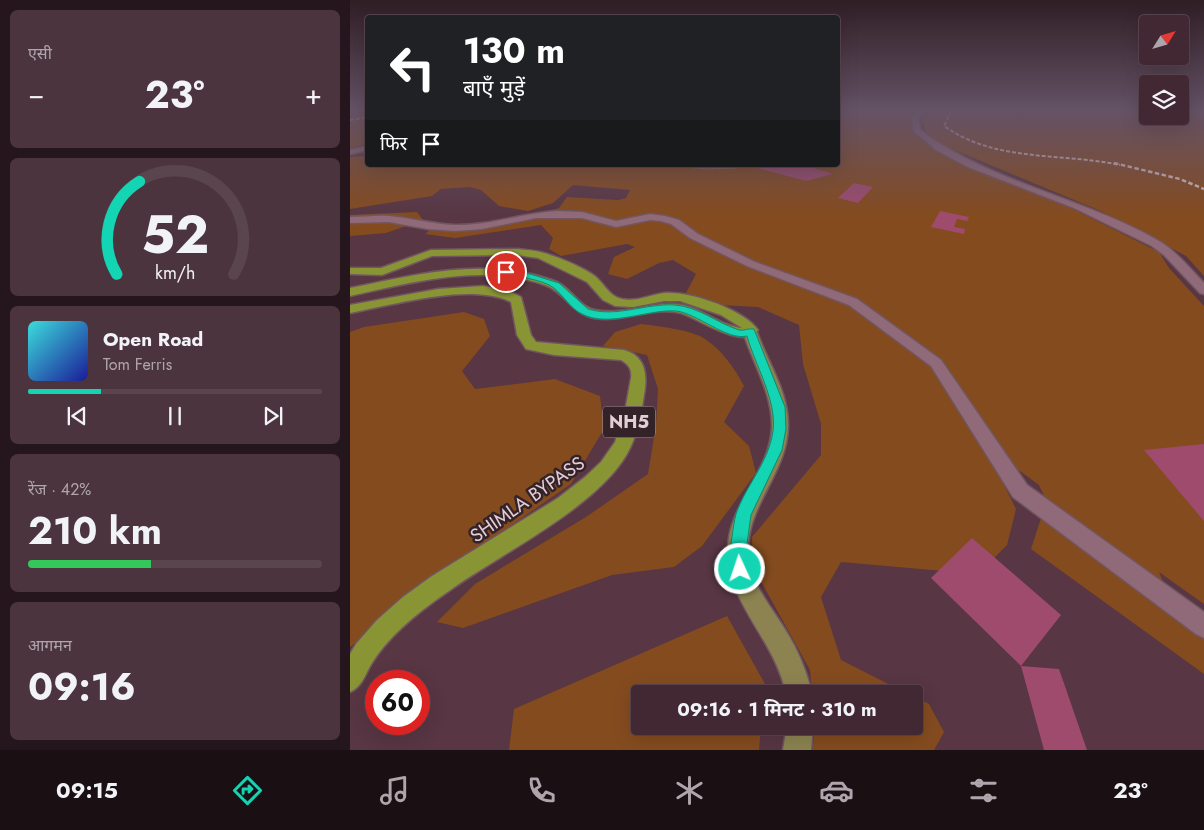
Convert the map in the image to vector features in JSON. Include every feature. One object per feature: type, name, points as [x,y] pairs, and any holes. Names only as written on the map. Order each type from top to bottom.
[{"type":"highway","points":[[350,271],[382,272],[430,253],[517,252],[540,256],[575,271],[590,279],[607,298],[619,303],[633,303],[664,297],[681,297],[726,312],[746,324],[750,328],[750,332],[742,334],[689,311],[676,308],[665,308],[624,316],[584,312],[555,284],[517,272],[495,271],[446,275],[401,281],[350,292]]},
{"type":"highway","name":"SHIMLA BYPASS","points":[[350,309],[438,293],[483,290],[503,293],[517,300],[524,335],[531,346],[546,350],[624,355],[632,360],[639,372],[622,448],[597,478],[518,535],[460,569],[415,602],[389,624],[371,646],[350,679]]},
{"type":"main road","points":[[750,332],[779,407],[780,429],[776,450],[743,515],[738,551],[740,569],[745,589],[787,657],[796,685]]},
{"type":"main road","points":[[797,750],[799,735]]},
{"type":"street","points":[[936,146],[971,165],[1077,206],[1156,244],[1174,258],[1204,290]]},
{"type":"street","points":[[350,152],[365,149]]},
{"type":"street","points":[[350,220],[390,219],[428,226],[455,228],[482,226],[536,215],[582,215],[616,224],[650,217],[662,218],[675,222],[694,236],[751,264],[853,302],[936,363],[1020,491],[1204,626]]},
{"type":"path","points":[[694,167],[736,168]]},
{"type":"shaded area","points":[[840,146],[933,146],[955,160],[1057,201],[1159,252],[1169,268],[1204,306],[1204,604],[1159,572],[1163,582],[1116,553],[1047,502],[1039,485],[1020,471],[998,473],[1016,509],[1007,545],[978,574],[841,562],[821,597],[841,660],[890,685],[811,685],[810,670],[753,567],[752,537],[821,455],[821,424],[803,364],[799,325],[758,307],[700,304],[686,293],[696,274],[673,260],[659,263],[627,279],[608,274],[614,257],[635,247],[627,244],[561,256],[549,249],[553,238],[541,225],[455,238],[425,234],[431,229],[542,214],[559,208],[567,197],[618,200],[626,198],[630,190],[573,185],[553,203],[528,211],[499,206],[481,190],[470,187],[441,189],[432,196],[350,209],[350,157],[365,156],[365,167],[840,167]]},
{"type":"shaded area","points":[[945,146],[1204,146],[1204,276],[1186,256],[1103,212]]},
{"type":"shaded area","points":[[417,212],[423,220],[386,233],[350,236],[350,215]]},
{"type":"shaded area","points":[[464,312],[484,319],[490,336],[462,371],[475,389],[555,379],[600,396],[604,429],[571,484],[476,550],[350,647],[350,332],[364,327]]},
{"type":"shaded area","points":[[641,324],[692,333],[711,343],[728,360],[744,386],[724,422],[749,446],[756,473],[702,546],[674,567],[612,575],[463,628],[437,622],[475,584],[586,517],[648,474],[656,425],[658,389],[647,355],[603,346],[615,332]]},
{"type":"shaded area","points":[[1041,518],[1204,637],[1204,674],[1031,549]]},
{"type":"shaded area","points":[[727,616],[765,684],[631,685],[631,735],[760,735],[759,750],[509,750],[514,709]]},
{"type":"shaded area","points":[[923,701],[929,704],[944,732],[934,750],[812,750],[814,735],[923,735]]},
{"type":"building","points":[[754,167],[810,167],[833,174],[806,181]]},
{"type":"building","points":[[854,183],[873,187],[858,203],[838,198]]},
{"type":"building","points":[[940,211],[969,217],[967,221],[957,219],[954,227],[965,229],[964,234],[931,227]]},
{"type":"building","points":[[1204,444],[1204,521],[1144,450]]},
{"type":"building","points":[[972,538],[1061,615],[1021,666],[931,578]]},
{"type":"building","points":[[1021,666],[1059,669],[1087,750],[1044,750]]},
{"type":"railway","points":[[985,146],[1007,151],[1120,165]]},
{"type":"railway","points":[[1114,163],[1180,179],[1204,189]]},
{"type":"route","points":[[506,272],[517,272],[555,284],[584,312],[592,314],[624,316],[665,308],[676,308],[689,311],[742,334],[750,332],[779,407],[780,429],[776,450],[743,515],[739,532],[738,551],[740,569]]}]
